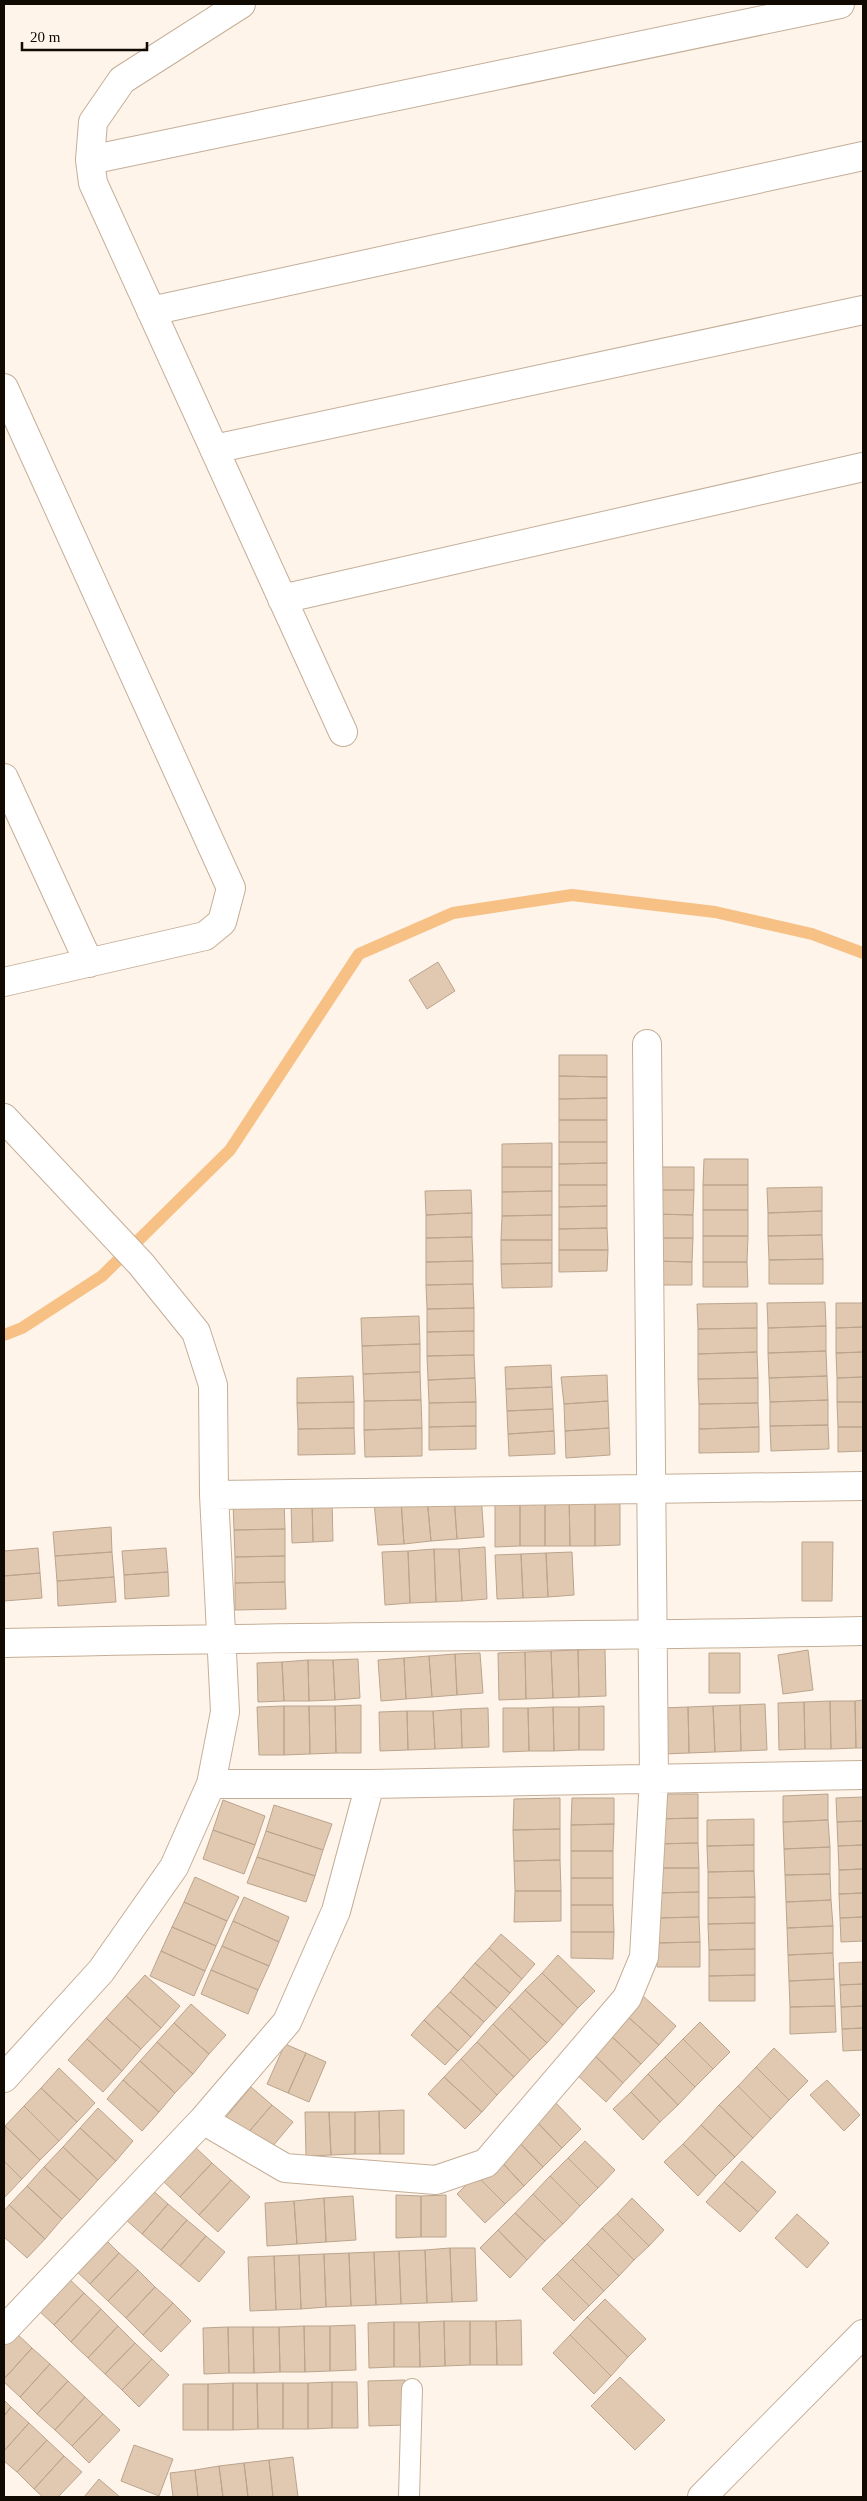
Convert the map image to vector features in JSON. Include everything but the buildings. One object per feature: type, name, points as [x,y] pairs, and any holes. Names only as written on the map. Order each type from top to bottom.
[{"type":"street","points":[[240,4],[122,80],[93,122],[90,160],[93,183],[343,732]]},
{"type":"street","points":[[90,160],[840,4]]},
{"type":"street","points":[[151,310],[863,156]]},
{"type":"street","points":[[214,448],[863,310]]},
{"type":"street","points":[[4,388],[231,888],[222,922],[205,936],[4,982]]},
{"type":"street","points":[[282,599],[863,467]]},
{"type":"street","points":[[4,778],[89,963]]},
{"type":"street","points":[[203,2120],[285,2168],[436,2180],[486,2163],[627,1998],[644,1956],[654,1778],[651,1636],[647,1044]]},
{"type":"street","points":[[4,1118],[141,1264],[196,1332],[213,1385],[214,1495],[224,1712],[211,1784],[174,1867],[106,1963],[4,2078]]},
{"type":"street","points":[[214,1495],[863,1486]]},
{"type":"street","points":[[4,1643],[220,1638],[651,1636],[863,1631]]},
{"type":"street","points":[[211,1784],[370,1784],[863,1775]]},
{"type":"street","points":[[4,2330],[203,2120],[287,2022],[336,1911],[370,1784]]},
{"type":"street","points":[[702,2497],[863,2334]]},
{"type":"lane","points":[[409,2497],[412,2389]]},
{"type":"waterway","points":[[4,1335],[22,1328],[102,1276],[230,1150],[359,954],[453,913],[572,895],[715,912],[812,934],[863,953]]}]
